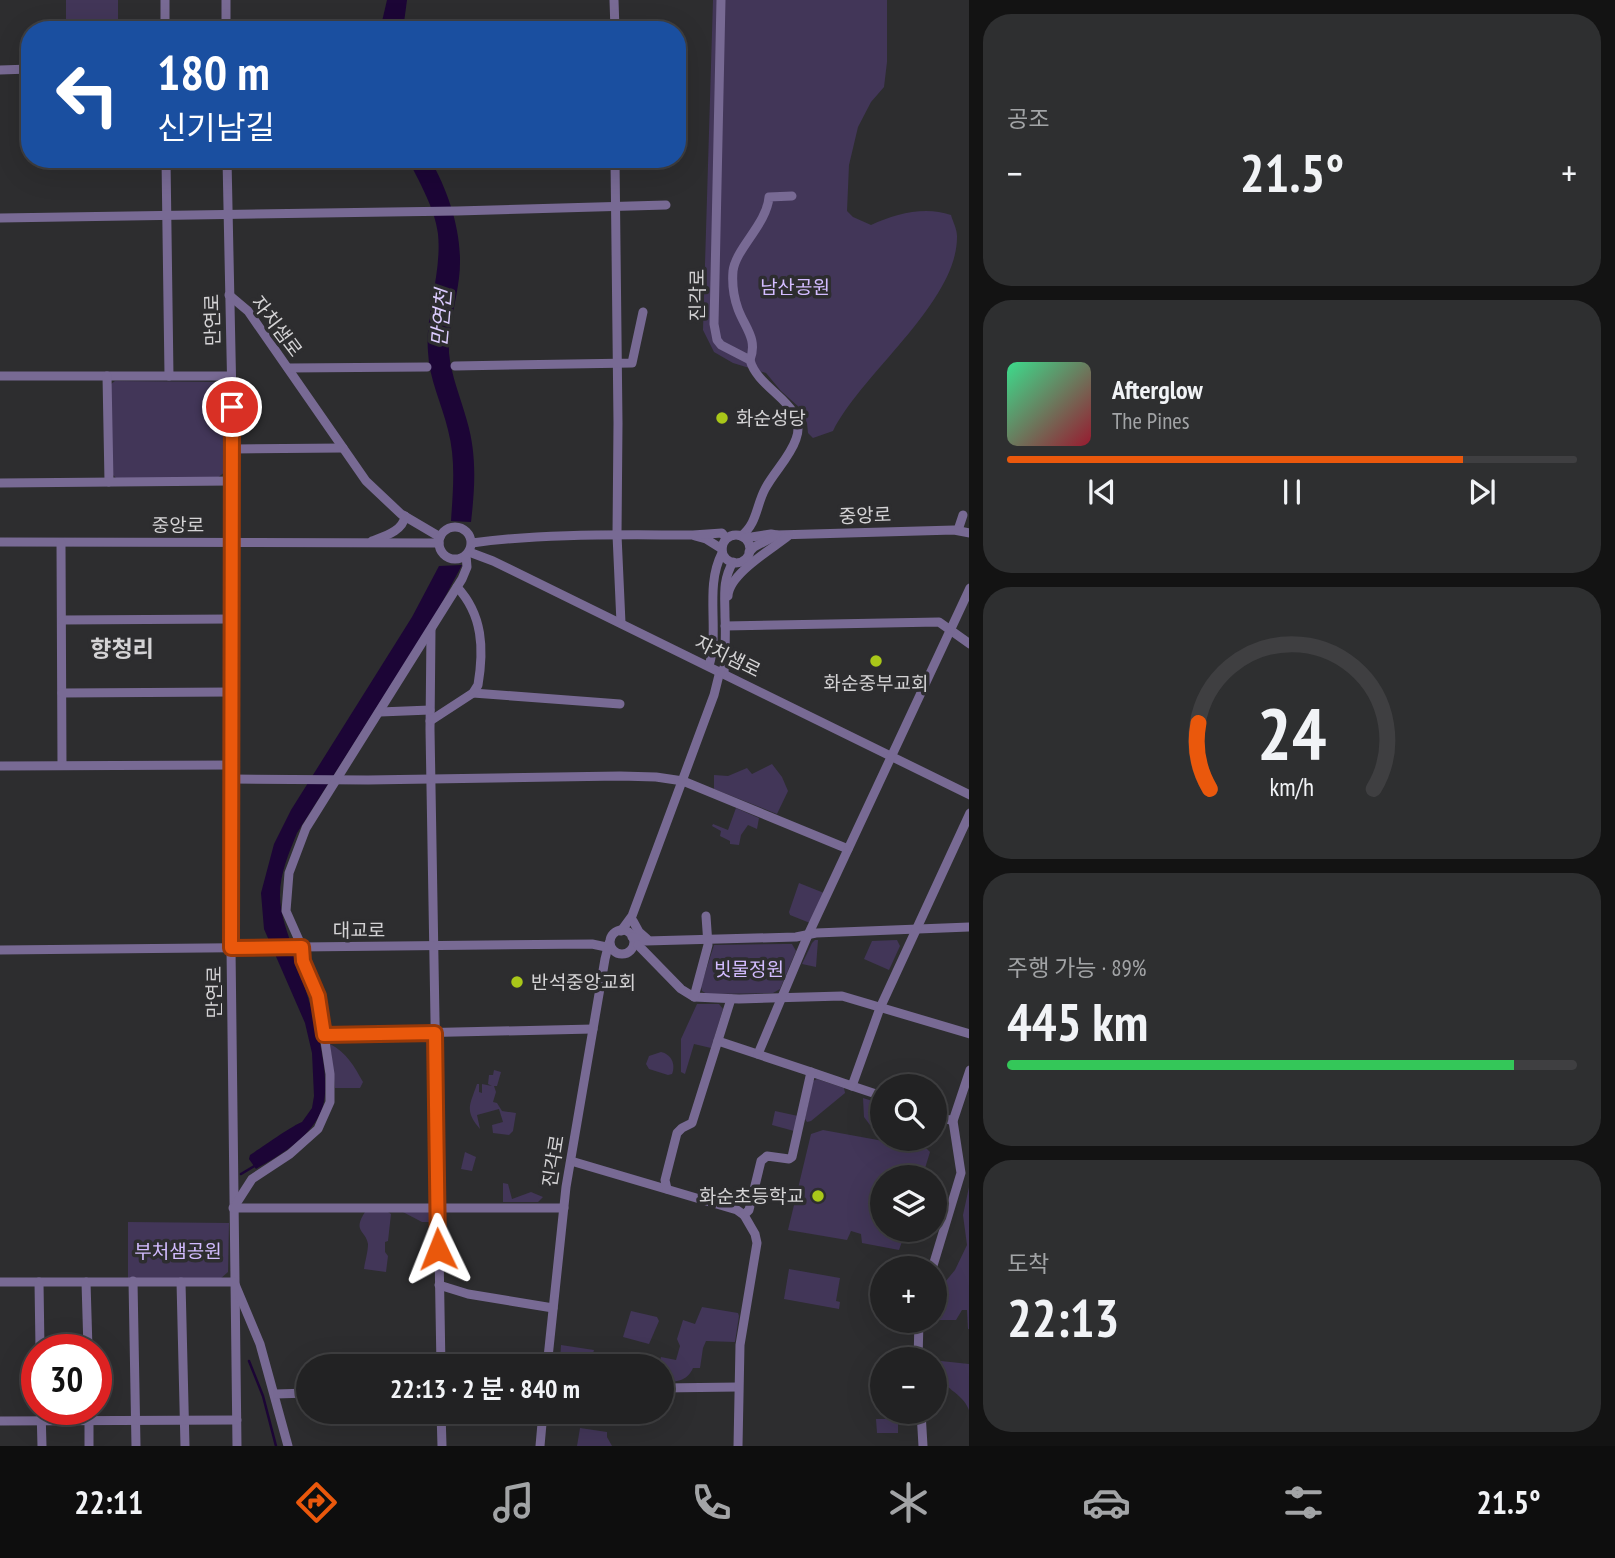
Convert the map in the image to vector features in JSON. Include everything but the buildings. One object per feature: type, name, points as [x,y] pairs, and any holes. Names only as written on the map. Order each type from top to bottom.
[{"type":"street","points":[[165,0],[165,21]]},
{"type":"street","points":[[226,0],[226,21]]},
{"type":"street","points":[[614,0],[615,21]]},
{"type":"street","name":"진각로","points":[[721,0],[714,324],[717,340],[721,345],[750,360],[754,373],[792,409],[797,421],[798,435],[764,489],[750,529],[743,537]]},
{"type":"street","points":[[0,70],[21,69]]},
{"type":"street","points":[[166,168],[169,376]]},
{"type":"street","name":"만연로","points":[[227,168],[233,449],[231,948],[237,1446]]},
{"type":"street","points":[[615,168],[617,535],[621,624]]},
{"type":"street","points":[[750,360],[754,351],[752,337],[736,301],[734,266],[754,235],[769,204],[769,197],[792,196]]},
{"type":"street","points":[[0,218],[447,212],[666,205]]},
{"type":"street","name":"자치샘로","points":[[229,295],[248,311],[366,481],[405,516],[440,540]]},
{"type":"street","points":[[454,366],[632,363],[643,312]]},
{"type":"street","points":[[288,368],[427,367]]},
{"type":"street","points":[[0,376],[231,376]]},
{"type":"street","points":[[107,376],[109,482]]},
{"type":"street","points":[[233,449],[343,449]]},
{"type":"street","points":[[0,483],[233,481]]},
{"type":"street","points":[[368,543],[399,528],[404,523],[405,516]]},
{"type":"street","points":[[956,528],[968,520]]},
{"type":"street","points":[[233,1208],[252,1180],[303,1144],[325,1118],[331,1088],[324,1035],[318,996],[286,911],[289,873],[306,828],[467,568],[469,550],[468,533],[457,527],[446,530],[440,540],[442,553],[451,558],[469,550],[500,539],[702,533],[722,533],[726,538]]},
{"type":"street","points":[[956,528],[969,533]]},
{"type":"street","name":"중앙로","points":[[749,552],[777,536],[956,528]]},
{"type":"street","name":"중앙로","points":[[743,537],[771,534],[777,536]]},
{"type":"street","points":[[693,535],[706,539],[722,551],[727,559],[733,562],[742,561],[749,552],[749,544],[743,537],[733,535],[726,538],[722,551],[714,571],[712,652],[709,666]]},
{"type":"street","points":[[605,963],[615,932],[621,931],[633,918],[722,672],[728,589],[734,579],[789,535]]},
{"type":"street","points":[[493,561],[493,548],[500,539]]},
{"type":"street","name":"중앙로","points":[[0,542],[368,543],[440,540]]},
{"type":"street","points":[[61,543],[62,765]]},
{"type":"street","name":"자치샘로","points":[[469,550],[969,795]]},
{"type":"street","points":[[726,615],[724,585],[733,562]]},
{"type":"street","points":[[430,721],[473,693],[479,677],[479,626],[473,607],[457,587]]},
{"type":"street","points":[[758,1054],[808,934],[969,588]]},
{"type":"street","points":[[62,620],[231,619]]},
{"type":"street","points":[[725,626],[939,622],[969,644]]},
{"type":"street","points":[[431,630],[430,721],[441,1354]]},
{"type":"street","points":[[62,694],[232,692]]},
{"type":"street","points":[[473,693],[620,704]]},
{"type":"street","points":[[380,712],[430,710]]},
{"type":"street","points":[[0,766],[232,765]]},
{"type":"street","points":[[232,779],[656,776],[683,781],[848,849]]},
{"type":"street","points":[[852,1086],[880,1008],[969,813]]},
{"type":"street","points":[[694,997],[708,945],[706,916]]},
{"type":"street","points":[[611,946],[626,954],[638,941],[639,932],[633,918]]},
{"type":"street","points":[[633,918],[638,941]]},
{"type":"street","points":[[638,941],[796,937],[808,934],[969,928]]},
{"type":"street","points":[[621,931],[638,941],[681,989],[694,997],[731,999],[842,996],[969,1034]]},
{"type":"street","points":[[592,944],[605,963]]},
{"type":"street","name":"대교로","points":[[0,950],[592,944],[611,946]]},
{"type":"street","name":"진각로","points":[[548,1354],[564,1208],[605,963]]},
{"type":"street","points":[[667,1189],[665,1180],[677,1133],[692,1124],[731,999]]},
{"type":"street","points":[[324,1035],[593,1029]]},
{"type":"street","points":[[718,1041],[870,1092]]},
{"type":"street","points":[[936,1256],[961,1173],[953,1122],[969,1070]]},
{"type":"street","points":[[744,1214],[748,1210],[763,1157],[792,1157],[811,1072]]},
{"type":"street","points":[[947,1120],[953,1122]]},
{"type":"street","points":[[571,1161],[744,1214],[757,1243],[740,1345],[738,1446]]},
{"type":"street","points":[[233,1208],[564,1208]]},
{"type":"street","points":[[0,1282],[234,1282],[260,1344],[276,1394],[288,1446]]},
{"type":"street","points":[[39,1282],[40,1334]]},
{"type":"street","points":[[86,1282],[88,1334]]},
{"type":"street","points":[[133,1282],[136,1446]]},
{"type":"street","points":[[181,1282],[184,1446]]},
{"type":"street","points":[[439,1285],[468,1294],[553,1308]]},
{"type":"street","points":[[674,1388],[738,1387]]},
{"type":"street","points":[[276,1394],[296,1393]]},
{"type":"street","points":[[112,1421],[237,1420]]},
{"type":"street","points":[[0,1422],[21,1421]]},
{"type":"street","points":[[441,1424],[442,1446]]},
{"type":"street","points":[[540,1446],[542,1424]]},
{"type":"street","points":[[922,1424],[923,1446]]},
{"type":"street","points":[[41,1425],[42,1446]]},
{"type":"street","points":[[89,1425],[89,1446]]},
{"type":"green space","points":[[66,0],[118,0],[118,19],[66,20]]},
{"type":"green space","name":"남산공원","points":[[713,0],[887,0],[887,62],[884,87],[871,102],[858,127],[849,165],[847,211],[853,217],[871,225],[910,212],[941,212],[951,215],[956,231],[953,261],[942,286],[926,311],[865,385],[833,431],[813,438],[808,433],[800,408],[766,373],[733,363],[714,352],[703,330]]},
{"type":"green space","points":[[115,381],[217,382],[226,387],[226,471],[216,479],[117,479],[111,473],[111,384]]},
{"type":"green space","points":[[772,764],[788,791],[777,814],[714,789],[714,775],[728,776],[747,768],[752,774]]},
{"type":"green space","points":[[736,808],[759,818],[757,829],[748,825],[741,835],[739,845],[730,844],[730,841],[720,836],[721,831],[712,826],[713,824],[728,830]]},
{"type":"green space","points":[[799,883],[824,893],[810,923],[790,915],[789,912]]},
{"type":"green space","points":[[818,940],[816,967],[802,964],[812,943]]},
{"type":"green space","points":[[897,940],[900,946],[889,970],[864,959],[872,941]]},
{"type":"green space","name":"빗물정원","points":[[792,944],[796,951],[780,989],[773,993],[707,994],[702,991],[701,986],[714,945]]},
{"type":"green space","points":[[697,1004],[719,1004],[723,1009],[711,1048],[694,1044],[685,1074],[681,1072],[681,1039]]},
{"type":"green space","points":[[330,1044],[341,1051],[353,1065],[363,1082],[360,1088],[335,1088]]},
{"type":"green space","points":[[661,1052],[672,1060],[672,1074],[649,1069],[646,1064],[649,1056]]},
{"type":"green space","points":[[494,1070],[501,1072],[497,1086],[494,1086],[496,1092],[493,1102],[497,1103],[502,1111],[516,1113],[513,1131],[509,1135],[493,1133],[492,1125],[503,1122],[499,1109],[477,1115],[480,1129],[470,1112],[477,1084],[479,1092],[482,1093],[482,1084],[492,1086],[488,1084],[489,1075],[493,1075]]},
{"type":"green space","points":[[817,1079],[844,1088],[845,1093],[807,1122],[805,1119],[813,1081]]},
{"type":"green space","points":[[863,1098],[870,1100],[870,1125],[864,1117]]},
{"type":"green space","points":[[775,1111],[798,1116],[794,1131],[772,1125]]},
{"type":"green space","points":[[823,1130],[870,1139],[870,1151],[930,1152],[926,1165],[870,1165],[870,1242],[902,1242],[899,1250],[862,1243],[861,1234],[851,1231],[847,1240],[788,1230],[811,1134]]},
{"type":"green space","points":[[465,1152],[476,1157],[472,1171],[461,1169]]},
{"type":"green space","points":[[503,1183],[508,1184],[512,1199],[531,1192],[543,1197],[538,1202],[503,1202]]},
{"type":"green space","points":[[969,1187],[969,1329],[967,1310],[962,1310],[956,1320],[947,1320],[947,1280],[955,1270],[967,1245],[963,1215]]},
{"type":"green space","points":[[401,1211],[427,1211],[434,1216],[434,1222],[422,1222]]},
{"type":"green space","points":[[365,1212],[391,1214],[388,1241],[385,1242],[388,1256],[386,1272],[364,1269],[368,1244],[360,1223]]},
{"type":"green space","name":"부처샘공원","points":[[128,1222],[229,1223],[228,1272],[220,1279],[128,1278]]},
{"type":"green space","points":[[789,1269],[840,1278],[836,1301],[840,1302],[839,1309],[784,1299]]},
{"type":"green space","points":[[702,1307],[738,1313],[739,1316],[735,1342],[706,1341],[700,1368],[693,1368],[687,1376],[674,1381],[674,1360],[680,1346],[677,1339],[683,1320],[695,1324]]},
{"type":"green space","points":[[631,1311],[657,1317],[659,1321],[649,1344],[623,1337]]},
{"type":"green space","points":[[561,1345],[594,1350],[593,1354],[560,1354]]},
{"type":"green space","points":[[947,1362],[969,1364],[969,1410],[962,1399],[947,1386]]},
{"type":"green space","points":[[876,1424],[898,1424],[898,1433],[877,1433]]},
{"type":"green space","points":[[580,1428],[607,1432],[612,1446],[577,1446]]},
{"type":"water","points":[[387,0],[407,0],[404,21],[382,21]]},
{"type":"water","name":"만연천","points":[[412,168],[434,168],[449,201],[457,232],[460,263],[449,353],[474,459],[471,522],[451,521],[451,441],[428,352],[439,249],[430,205]]},
{"type":"water","points":[[462,565],[437,612],[297,833],[288,856],[280,887],[281,910],[318,1034],[323,1057],[325,1099],[320,1114],[308,1132],[292,1146],[256,1169],[249,1159],[250,1155],[302,1122],[312,1108],[314,1096],[312,1053],[305,1023],[264,929],[261,893],[274,844],[291,810],[412,617],[439,566]]},
{"type":"waterway","points":[[241,1174],[256,1165]]},
{"type":"waterway","points":[[249,1361],[263,1396],[276,1446]]},
{"type":"place","name":"화순성당","points":[[722,418]]},
{"type":"place","name":"화순중부교회","points":[[876,661]]},
{"type":"place","name":"반석중앙교회","points":[[517,982]]},
{"type":"place","name":"화순초등학교","points":[[818,1196]]},
{"type":"district","name":"향청리","points":[[122,648]]},
{"type":"route","points":[[232,407],[231,948],[302,947],[305,968],[318,996],[324,1035],[435,1033],[438,1249]]}]
